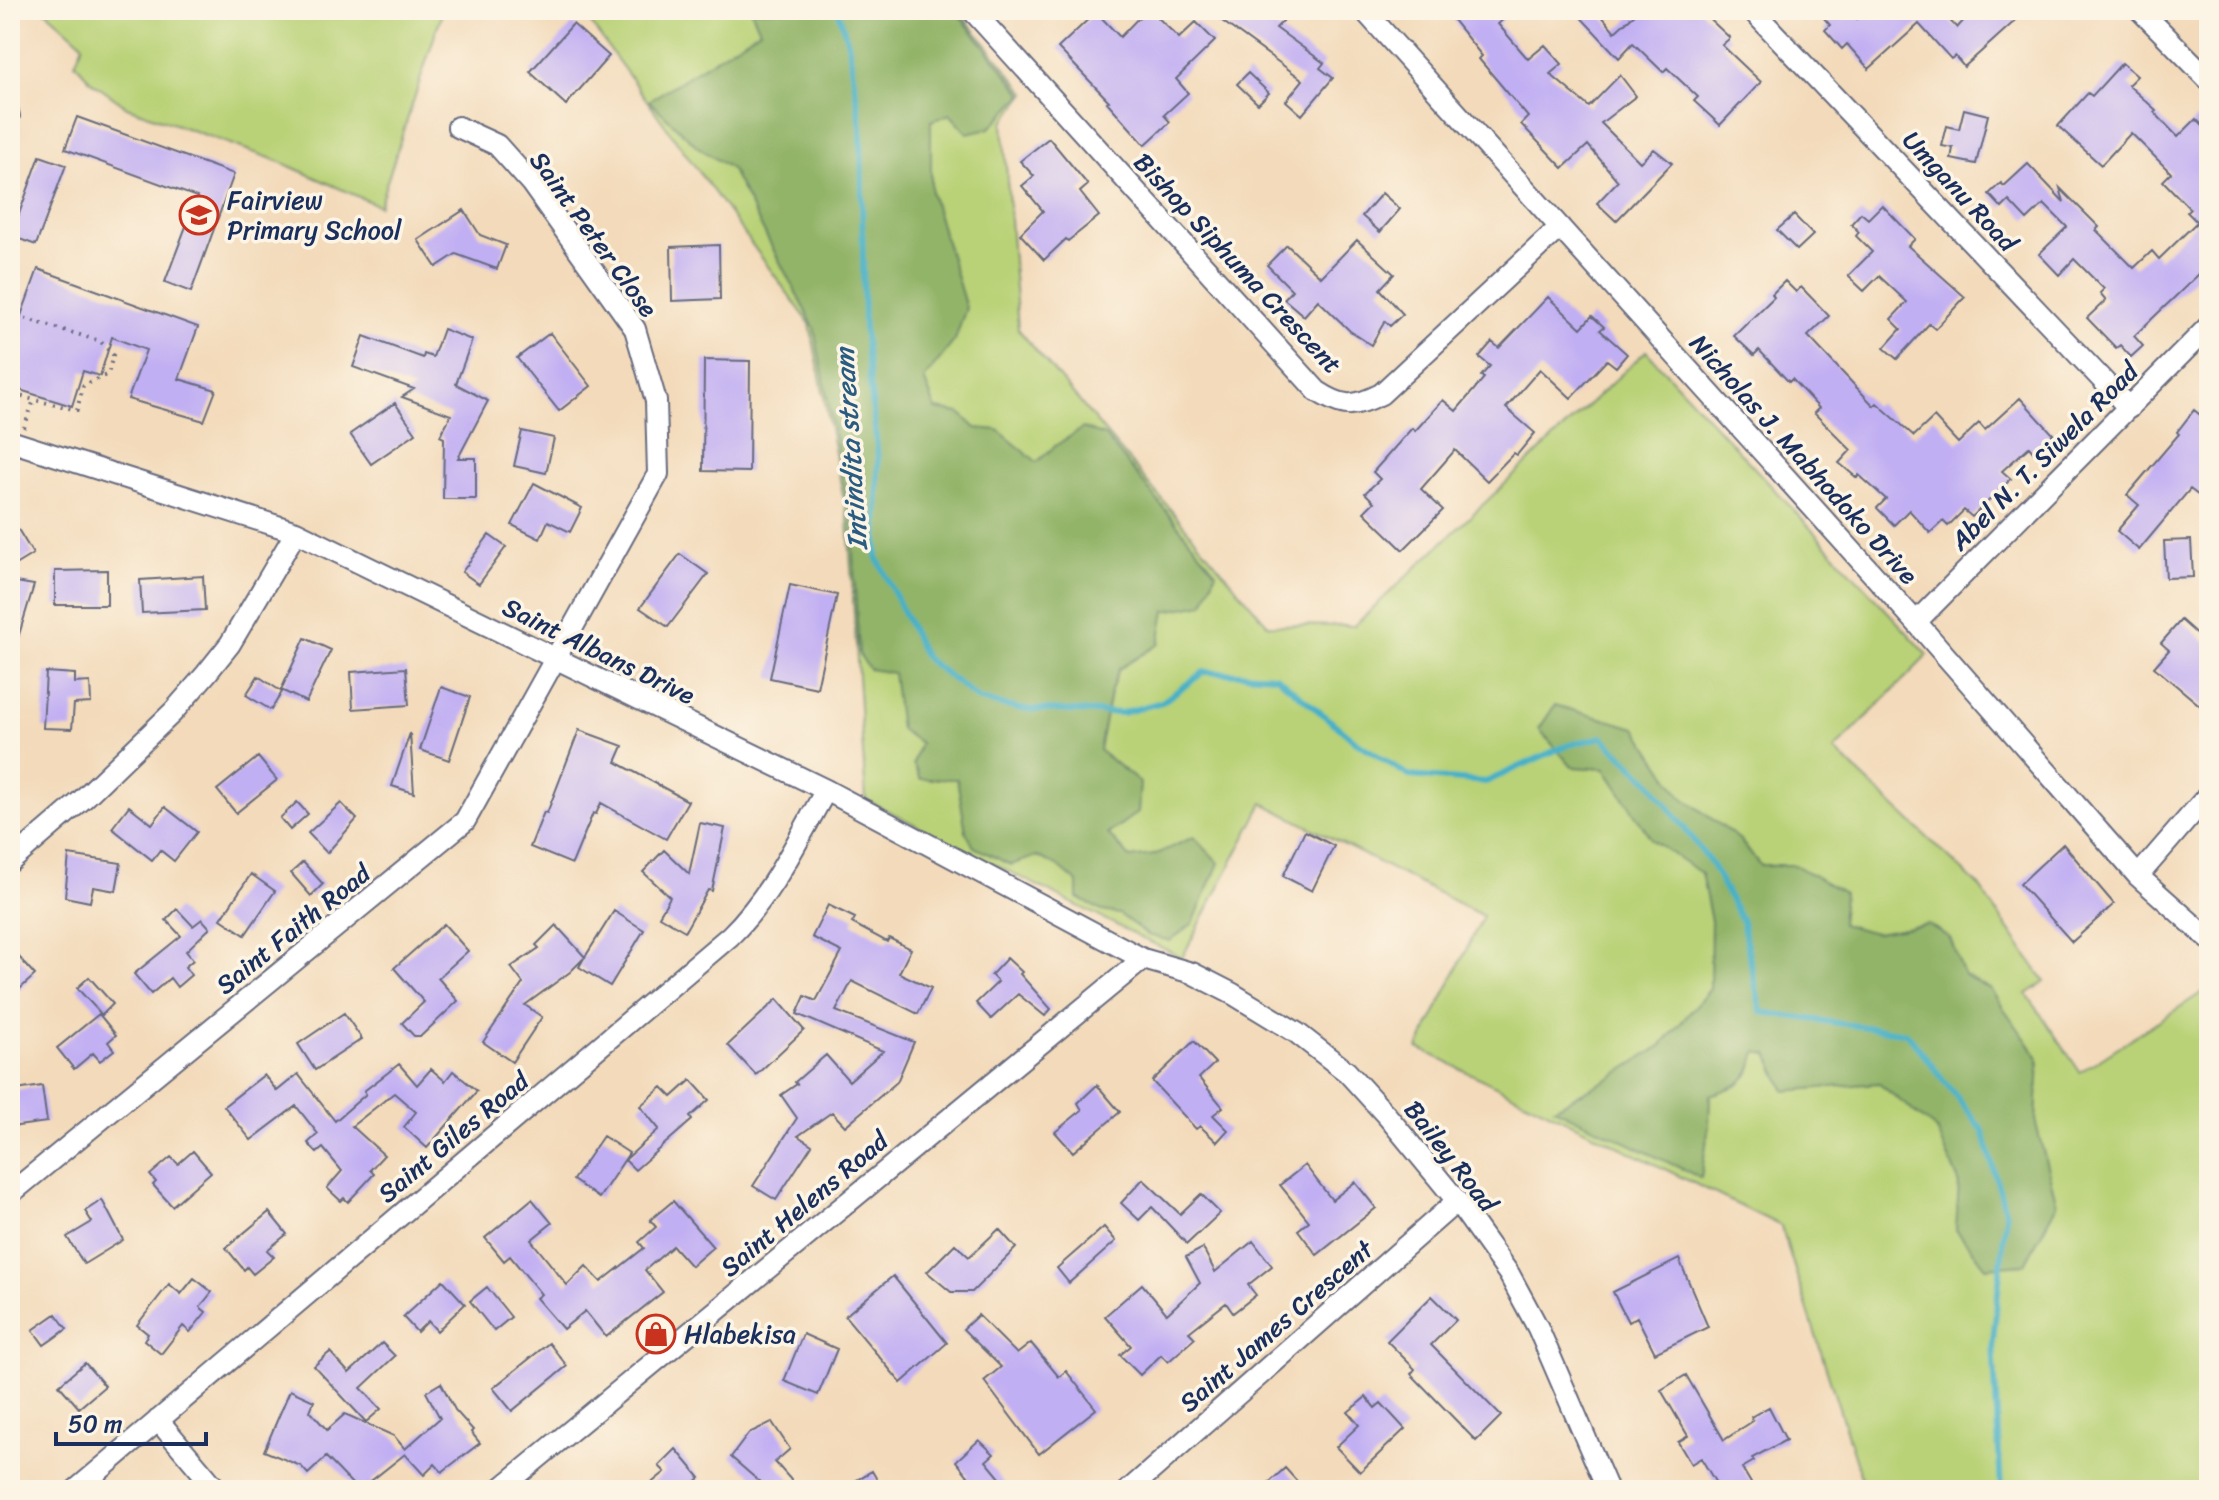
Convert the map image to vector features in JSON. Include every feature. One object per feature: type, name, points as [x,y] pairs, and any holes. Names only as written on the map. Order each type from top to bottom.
[{"type":"street","name":"Bishop Siphuma Crescent","points":[[972,10],[1317,391],[1333,402],[1347,405],[1363,403],[1381,394],[1560,227]]},
{"type":"street","name":"Nicholas J. Mabhodoko Drive","points":[[1364,10],[1916,622],[2138,876],[2209,939]]},
{"type":"street","name":"Umganu Road","points":[[1752,10],[2129,408]]},
{"type":"street","points":[[2140,10],[2209,80]]},
{"type":"street","name":"Saint Peter Close","points":[[458,127],[497,145],[531,183],[635,329],[656,401],[658,474],[555,659]]},
{"type":"street","name":"Abel N. T. Siwela Road","points":[[1916,622],[2209,326]]},
{"type":"street","name":"Saint Albans Drive","points":[[14,443],[296,532],[826,790],[1143,959]]},
{"type":"street","points":[[10,862],[83,799],[173,712],[206,674],[230,644],[296,532]]},
{"type":"street","name":"Saint Faith Road","points":[[10,1194],[465,821],[555,659]]},
{"type":"street","name":"Saint Giles Road","points":[[76,1490],[730,936],[773,885],[826,790]]},
{"type":"street","points":[[2138,876],[2209,794]]},
{"type":"street","name":"Bailey Road","points":[[1143,959],[1192,973],[1233,994],[1297,1033],[1347,1072],[1457,1201],[1509,1274],[1538,1328],[1608,1490]]},
{"type":"street","name":"Saint Helens Road","points":[[499,1490],[1143,959]]},
{"type":"street","name":"Saint James Crescent","points":[[1129,1490],[1457,1201]]},
{"type":"street","points":[[158,1420],[217,1490]]},
{"type":"lane","points":[[10,99],[14,116],[10,128]]},
{"type":"path","points":[[10,314],[100,341],[113,355],[108,374],[83,386],[77,410],[10,394]]},
{"type":"path","points":[[14,443],[34,400]]},
{"type":"green space","points":[[45,10],[443,10],[379,206],[278,161],[127,107],[93,83],[75,63],[83,44]]},
{"type":"green space","points":[[581,10],[958,10],[1026,93],[1003,123],[1018,329],[1268,625],[1354,626],[1646,351],[1928,655],[1834,750],[1979,886],[2045,982],[2027,994],[2080,1072],[2209,988],[2209,1490],[1865,1490],[1781,1226],[1418,1048],[1483,916],[1263,803],[1182,958],[866,800],[848,521],[810,324]]},
{"type":"green space","points":[[751,10],[955,10],[1023,94],[990,128],[967,133],[950,114],[931,121],[931,192],[966,308],[955,340],[924,379],[936,409],[960,413],[976,428],[998,430],[1037,462],[1083,428],[1105,436],[1216,572],[1204,604],[1165,611],[1159,644],[1119,669],[1110,693],[1099,750],[1140,783],[1138,812],[1108,834],[1130,858],[1154,855],[1194,837],[1219,863],[1193,923],[1170,941],[1148,935],[1119,914],[1102,911],[1078,898],[1078,883],[1059,867],[1037,856],[1011,865],[974,847],[966,832],[957,779],[920,779],[913,764],[920,743],[900,729],[893,673],[869,669],[859,654],[851,521],[814,327],[731,169],[698,147],[649,101],[760,30]]},
{"type":"green space","points":[[1555,705],[1636,728],[1681,796],[1739,839],[1760,865],[1795,865],[1844,893],[1841,924],[1876,933],[1928,924],[1950,938],[1964,975],[1990,989],[2039,1058],[2036,1124],[2057,1204],[2025,1264],[1986,1267],[1956,1230],[1959,1182],[1937,1130],[1878,1083],[1785,1091],[1768,1054],[1757,1052],[1751,1070],[1741,1082],[1710,1095],[1701,1178],[1554,1108],[1662,1045],[1710,989],[1711,921],[1701,873],[1652,840],[1605,769],[1572,767],[1539,729]]},
{"type":"building","points":[[1146,10],[1150,10],[1179,38],[1196,22],[1215,41],[1176,79],[1188,93],[1164,115],[1170,122],[1145,145],[1109,101],[1058,48],[1096,12],[1120,37]]},
{"type":"building","points":[[1207,10],[1244,10],[1251,17],[1259,10],[1294,10],[1276,28],[1324,63],[1320,68],[1333,78],[1302,115],[1286,101],[1303,80]]},
{"type":"building","points":[[1445,10],[1514,10],[1498,24],[1528,59],[1545,45],[1562,64],[1550,74],[1589,107],[1620,75],[1636,96],[1601,123],[1640,162],[1654,149],[1672,163],[1616,221],[1597,203],[1618,181],[1588,145],[1563,168],[1521,124],[1528,117],[1479,59],[1482,56]]},
{"type":"building","points":[[1574,10],[1597,10],[1615,32],[1639,10],[1700,10],[1730,38],[1722,45],[1761,82],[1720,125],[1694,101],[1698,97],[1667,68],[1663,72],[1633,43],[1619,58]]},
{"type":"building","points":[[1817,10],[1848,10],[1857,19],[1867,10],[1940,10],[1957,28],[1973,10],[2027,10],[1964,67],[1955,56],[1951,59],[1919,24],[1869,69],[1847,44],[1842,49],[1825,30],[1830,25]]},
{"type":"building","points":[[573,24],[609,56],[566,105],[530,72]]},
{"type":"building","points":[[2122,63],[2137,76],[2128,85],[2156,110],[2154,112],[2178,137],[2196,119],[2209,132],[2209,280],[2201,272],[2134,336],[2143,346],[2131,357],[2120,345],[2116,348],[2087,318],[2106,300],[2100,293],[2104,289],[2074,259],[2059,275],[2039,254],[2067,227],[2044,204],[2027,220],[2009,201],[2002,208],[1989,194],[2001,183],[2004,186],[2028,164],[2064,202],[2060,188],[2134,268],[2152,251],[2159,259],[2197,222],[2187,212],[2190,209],[2163,181],[2171,173],[2131,133],[2101,165],[2058,126],[2088,93],[2092,96]]},
{"type":"building","points":[[1248,73],[1269,93],[1258,104],[1237,84]]},
{"type":"building","points":[[1964,109],[1988,115],[1976,164],[1951,159],[1953,148],[1942,146],[1947,126],[1959,129]]},
{"type":"building","points":[[77,117],[234,174],[191,292],[165,282],[197,197],[65,149]]},
{"type":"building","points":[[1049,138],[1088,185],[1080,192],[1099,216],[1068,241],[1066,239],[1044,260],[1020,234],[1043,211],[1022,186],[1034,176],[1020,161]]},
{"type":"building","points":[[40,156],[66,165],[36,245],[11,236]]},
{"type":"building","points":[[1382,193],[1400,209],[1380,232],[1362,216]]},
{"type":"building","points":[[1882,205],[1915,239],[1908,246],[1965,297],[1935,329],[1929,324],[1897,359],[1884,348],[1901,329],[1891,319],[1907,302],[1879,276],[1864,291],[1848,276],[1872,252],[1856,236],[1859,232],[1851,224],[1861,213],[1868,219]]},
{"type":"building","points":[[464,210],[480,235],[506,245],[497,269],[456,254],[436,267],[418,240]]},
{"type":"building","points":[[1794,215],[1813,235],[1797,250],[1777,230]]},
{"type":"building","points":[[1357,240],[1394,274],[1380,289],[1403,314],[1390,326],[1385,321],[1371,345],[1350,331],[1318,300],[1304,316],[1284,299],[1292,290],[1267,265],[1287,245],[1321,277]]},
{"type":"building","points":[[719,245],[720,299],[672,301],[671,247]]},
{"type":"building","points":[[38,269],[198,327],[179,379],[216,390],[204,421],[128,399],[146,350],[112,337],[100,376],[83,371],[72,406],[10,387],[10,322],[18,324]]},
{"type":"building","points":[[1785,281],[1796,292],[1801,287],[1829,316],[1808,336],[1874,406],[1877,403],[1914,436],[1934,417],[1958,443],[1979,423],[1985,430],[2020,398],[2053,434],[2034,453],[2029,447],[2002,471],[2011,479],[1972,517],[1964,510],[1948,526],[1943,521],[1930,533],[1909,510],[1894,525],[1877,508],[1886,499],[1859,475],[1857,478],[1839,463],[1851,450],[1814,413],[1819,408],[1759,350],[1754,355],[1734,336],[1774,297],[1772,294]]},
{"type":"building","points":[[1548,297],[1581,328],[1592,316],[1604,327],[1600,330],[1627,354],[1616,367],[1607,360],[1571,398],[1540,369],[1506,408],[1535,433],[1517,455],[1514,453],[1487,481],[1455,450],[1421,489],[1443,510],[1403,550],[1364,512],[1374,502],[1365,493],[1380,479],[1373,472],[1412,428],[1415,431],[1443,400],[1456,411],[1484,378],[1481,376],[1490,366],[1479,357],[1492,342],[1499,348]]},
{"type":"building","points":[[443,329],[472,340],[456,384],[488,401],[458,458],[476,458],[476,499],[443,499],[444,438],[440,436],[451,415],[402,397],[414,389],[353,367],[364,336],[423,358],[424,354],[433,357]]},
{"type":"building","points":[[550,333],[591,386],[559,411],[517,358]]},
{"type":"building","points":[[704,360],[750,361],[749,472],[703,471]]},
{"type":"building","points":[[395,403],[416,433],[371,464],[350,434]]},
{"type":"building","points":[[2194,410],[2209,422],[2209,498],[2201,491],[2198,495],[2190,489],[2139,550],[2117,531],[2139,505],[2127,495],[2179,434],[2177,432]]},
{"type":"building","points":[[522,431],[554,438],[546,473],[514,466]]},
{"type":"building","points":[[534,483],[582,508],[570,532],[548,521],[540,539],[512,525]]},
{"type":"building","points":[[10,516],[33,554],[10,568]]},
{"type":"building","points":[[489,535],[506,547],[479,584],[462,572]]},
{"type":"building","points":[[2191,540],[2193,577],[2166,578],[2164,541]]},
{"type":"building","points":[[680,554],[708,574],[668,627],[640,608]]},
{"type":"building","points":[[107,570],[107,605],[55,605],[55,571]]},
{"type":"building","points":[[203,576],[205,610],[142,613],[140,580]]},
{"type":"building","points":[[10,581],[34,585],[14,651],[10,651]]},
{"type":"building","points":[[790,585],[837,595],[817,688],[770,678]]},
{"type":"building","points":[[2181,620],[2209,645],[2209,713],[2154,667],[2169,650],[2161,643]]},
{"type":"building","points":[[305,638],[331,650],[306,702],[281,690]]},
{"type":"building","points":[[406,668],[409,705],[353,709],[351,672]]},
{"type":"building","points":[[46,672],[75,674],[75,683],[90,682],[91,703],[74,704],[72,729],[43,728]]},
{"type":"building","points":[[258,676],[282,692],[271,710],[246,695]]},
{"type":"building","points":[[441,687],[470,697],[449,760],[420,750]]},
{"type":"building","points":[[579,730],[623,746],[616,762],[688,801],[666,839],[601,803],[596,814],[593,813],[572,864],[530,847],[544,812],[547,813]]},
{"type":"building","points":[[410,733],[414,793],[392,786]]},
{"type":"building","points":[[258,757],[277,780],[236,813],[217,790]]},
{"type":"building","points":[[297,802],[308,814],[290,830],[280,818]]},
{"type":"building","points":[[341,803],[357,819],[327,853],[308,833]]},
{"type":"building","points":[[129,806],[152,824],[165,807],[197,832],[174,861],[160,850],[152,860],[112,828]]},
{"type":"building","points":[[700,823],[725,828],[712,891],[708,890],[685,931],[659,916],[670,897],[643,872],[664,850],[689,874]]},
{"type":"building","points":[[1305,831],[1334,846],[1312,891],[1283,876]]},
{"type":"building","points":[[2063,844],[2114,904],[2072,942],[2020,884]]},
{"type":"building","points":[[69,855],[121,863],[116,891],[93,887],[90,902],[65,897]]},
{"type":"building","points":[[303,862],[323,884],[311,896],[291,873]]},
{"type":"building","points":[[251,874],[275,891],[245,935],[221,919]]},
{"type":"building","points":[[828,905],[855,918],[852,923],[887,942],[889,938],[911,949],[899,973],[931,988],[918,1014],[852,981],[836,1011],[914,1042],[897,1082],[845,1126],[832,1112],[798,1136],[812,1145],[776,1200],[753,1186],[797,1118],[781,1095],[797,1084],[795,1082],[826,1055],[849,1081],[883,1051],[797,1014],[805,996],[816,1001],[842,952],[812,937]]},
{"type":"building","points":[[177,909],[193,926],[202,919],[210,928],[186,951],[193,960],[185,967],[191,975],[177,987],[170,978],[151,994],[134,974],[181,936],[166,920]]},
{"type":"building","points":[[614,911],[644,930],[610,986],[579,967],[584,958],[525,1005],[542,1017],[512,1062],[483,1042],[523,983],[511,967],[539,948],[536,945],[556,925],[585,957]]},
{"type":"building","points":[[444,924],[468,951],[438,978],[458,1001],[421,1036],[414,1036],[402,1023],[424,1002],[394,968]]},
{"type":"building","points":[[10,947],[35,975],[10,998]]},
{"type":"building","points":[[1007,958],[1051,1009],[1045,1016],[1018,994],[991,1019],[976,1003],[998,982],[991,975]]},
{"type":"building","points":[[89,977],[113,1004],[102,1015],[77,988]]},
{"type":"building","points":[[777,999],[804,1030],[756,1075],[728,1045]]},
{"type":"building","points":[[344,1013],[362,1039],[315,1070],[298,1044]]},
{"type":"building","points":[[99,1014],[116,1035],[108,1042],[114,1050],[100,1061],[93,1053],[74,1069],[57,1048]]},
{"type":"building","points":[[1194,1041],[1215,1063],[1199,1078],[1223,1107],[1213,1115],[1228,1130],[1217,1142],[1200,1126],[1196,1129],[1152,1081]]},
{"type":"building","points":[[399,1064],[417,1085],[431,1069],[445,1081],[453,1071],[477,1091],[427,1148],[404,1127],[416,1112],[394,1093],[352,1126],[384,1155],[370,1170],[374,1174],[348,1202],[344,1198],[341,1201],[327,1188],[342,1171],[323,1148],[317,1153],[308,1143],[318,1134],[296,1106],[251,1140],[224,1106],[264,1075],[277,1091],[298,1074],[335,1121],[366,1094],[364,1091]]},
{"type":"building","points":[[691,1080],[709,1100],[690,1117],[692,1120],[635,1170],[625,1160],[659,1129],[640,1106],[662,1087],[672,1097]]},
{"type":"building","points":[[1097,1085],[1120,1112],[1073,1152],[1055,1132],[1082,1110],[1078,1103]]},
{"type":"building","points":[[42,1086],[47,1122],[10,1127],[10,1091]]},
{"type":"building","points":[[603,1136],[629,1153],[599,1198],[573,1180]]},
{"type":"building","points":[[193,1151],[211,1172],[172,1206],[153,1185],[156,1182],[150,1175],[171,1157],[178,1164]]},
{"type":"building","points":[[1305,1165],[1332,1200],[1355,1182],[1376,1208],[1317,1255],[1298,1230],[1309,1221],[1280,1185]]},
{"type":"building","points":[[1143,1179],[1180,1214],[1201,1194],[1220,1213],[1187,1244],[1152,1207],[1139,1220],[1121,1203]]},
{"type":"building","points":[[532,1199],[552,1223],[531,1240],[567,1285],[586,1266],[601,1282],[644,1248],[639,1242],[656,1227],[650,1220],[673,1201],[713,1247],[691,1266],[673,1246],[645,1270],[663,1292],[606,1337],[585,1311],[563,1329],[536,1298],[541,1294],[510,1256],[504,1261],[485,1238]]},
{"type":"building","points":[[102,1200],[123,1240],[84,1264],[67,1237],[92,1222],[85,1211]]},
{"type":"building","points":[[269,1212],[287,1234],[267,1250],[274,1257],[253,1274],[247,1267],[244,1270],[226,1248]]},
{"type":"building","points":[[1104,1227],[1116,1241],[1069,1283],[1057,1268]]},
{"type":"building","points":[[999,1229],[1016,1248],[972,1292],[951,1292],[927,1272],[955,1244],[969,1257]]},
{"type":"building","points":[[1253,1241],[1272,1266],[1248,1285],[1256,1295],[1233,1313],[1226,1303],[1189,1332],[1195,1338],[1168,1362],[1161,1355],[1140,1375],[1120,1355],[1131,1346],[1105,1316],[1142,1284],[1167,1314],[1200,1283],[1186,1257],[1203,1248],[1215,1272]]},
{"type":"building","points":[[1679,1259],[1708,1327],[1655,1353],[1637,1317],[1628,1322],[1613,1292]]},
{"type":"building","points":[[893,1276],[947,1343],[901,1383],[845,1316]]},
{"type":"building","points":[[194,1278],[212,1292],[200,1307],[206,1312],[190,1332],[183,1326],[161,1354],[144,1340],[148,1334],[137,1325],[169,1284],[181,1294]]},
{"type":"building","points":[[443,1280],[465,1304],[437,1331],[428,1321],[417,1332],[403,1317]]},
{"type":"building","points":[[487,1287],[511,1317],[494,1331],[470,1301]]},
{"type":"building","points":[[1432,1296],[1456,1320],[1431,1345],[1501,1416],[1476,1441],[1411,1374],[1415,1369],[1387,1341]]},
{"type":"building","points":[[56,1314],[67,1329],[44,1345],[33,1330]]},
{"type":"building","points":[[978,1315],[1017,1354],[1031,1343],[1059,1377],[1066,1371],[1096,1409],[1039,1454],[984,1381],[1001,1367],[963,1329]]},
{"type":"building","points":[[803,1334],[837,1349],[818,1395],[784,1381]]},
{"type":"building","points":[[382,1343],[395,1356],[361,1388],[381,1409],[366,1422],[314,1366],[330,1352],[349,1373]]},
{"type":"building","points":[[549,1343],[567,1366],[512,1411],[493,1388]]},
{"type":"building","points":[[85,1363],[105,1386],[79,1408],[59,1385]]},
{"type":"building","points":[[1686,1375],[1724,1440],[1753,1421],[1751,1417],[1769,1407],[1786,1440],[1752,1458],[1754,1461],[1742,1468],[1755,1490],[1720,1490],[1701,1458],[1691,1464],[1678,1442],[1688,1436],[1661,1390]]},
{"type":"building","points":[[441,1383],[455,1410],[480,1443],[442,1472],[435,1464],[424,1475],[405,1454],[371,1481],[379,1490],[358,1490],[326,1457],[308,1474],[301,1466],[264,1451],[290,1390],[314,1401],[310,1411],[327,1430],[345,1414],[394,1436],[405,1449],[440,1418],[426,1392]]},
{"type":"building","points":[[1366,1397],[1375,1408],[1381,1403],[1405,1429],[1360,1472],[1336,1447],[1359,1425],[1348,1412]]},
{"type":"building","points":[[772,1422],[790,1449],[775,1462],[792,1481],[784,1490],[769,1490],[731,1457],[749,1433]]},
{"type":"building","points":[[979,1440],[994,1454],[986,1461],[1010,1490],[952,1490],[968,1476],[956,1461]]},
{"type":"building","points":[[676,1449],[700,1478],[686,1490],[643,1490],[665,1472],[659,1466]]},
{"type":"building","points":[[1285,1468],[1305,1490],[1261,1490]]},
{"type":"building","points":[[872,1471],[883,1490],[840,1490]]},
{"type":"waterway","name":"Intindita stream","points":[[838,10],[849,47],[861,127],[864,329],[878,457],[877,557],[925,658],[980,700],[1020,709],[1122,713],[1162,702],[1204,672],[1276,676],[1355,741],[1409,776],[1486,782],[1565,746],[1602,737],[1649,781],[1712,865],[1742,921],[1761,1012],[1907,1033],[1983,1131],[2006,1214],[1993,1341],[2001,1490]]},
{"type":"place","name":"Fairview Primary School","points":[[199,215]]},
{"type":"place","name":"Hlabekisa","points":[[656,1334]]}]
